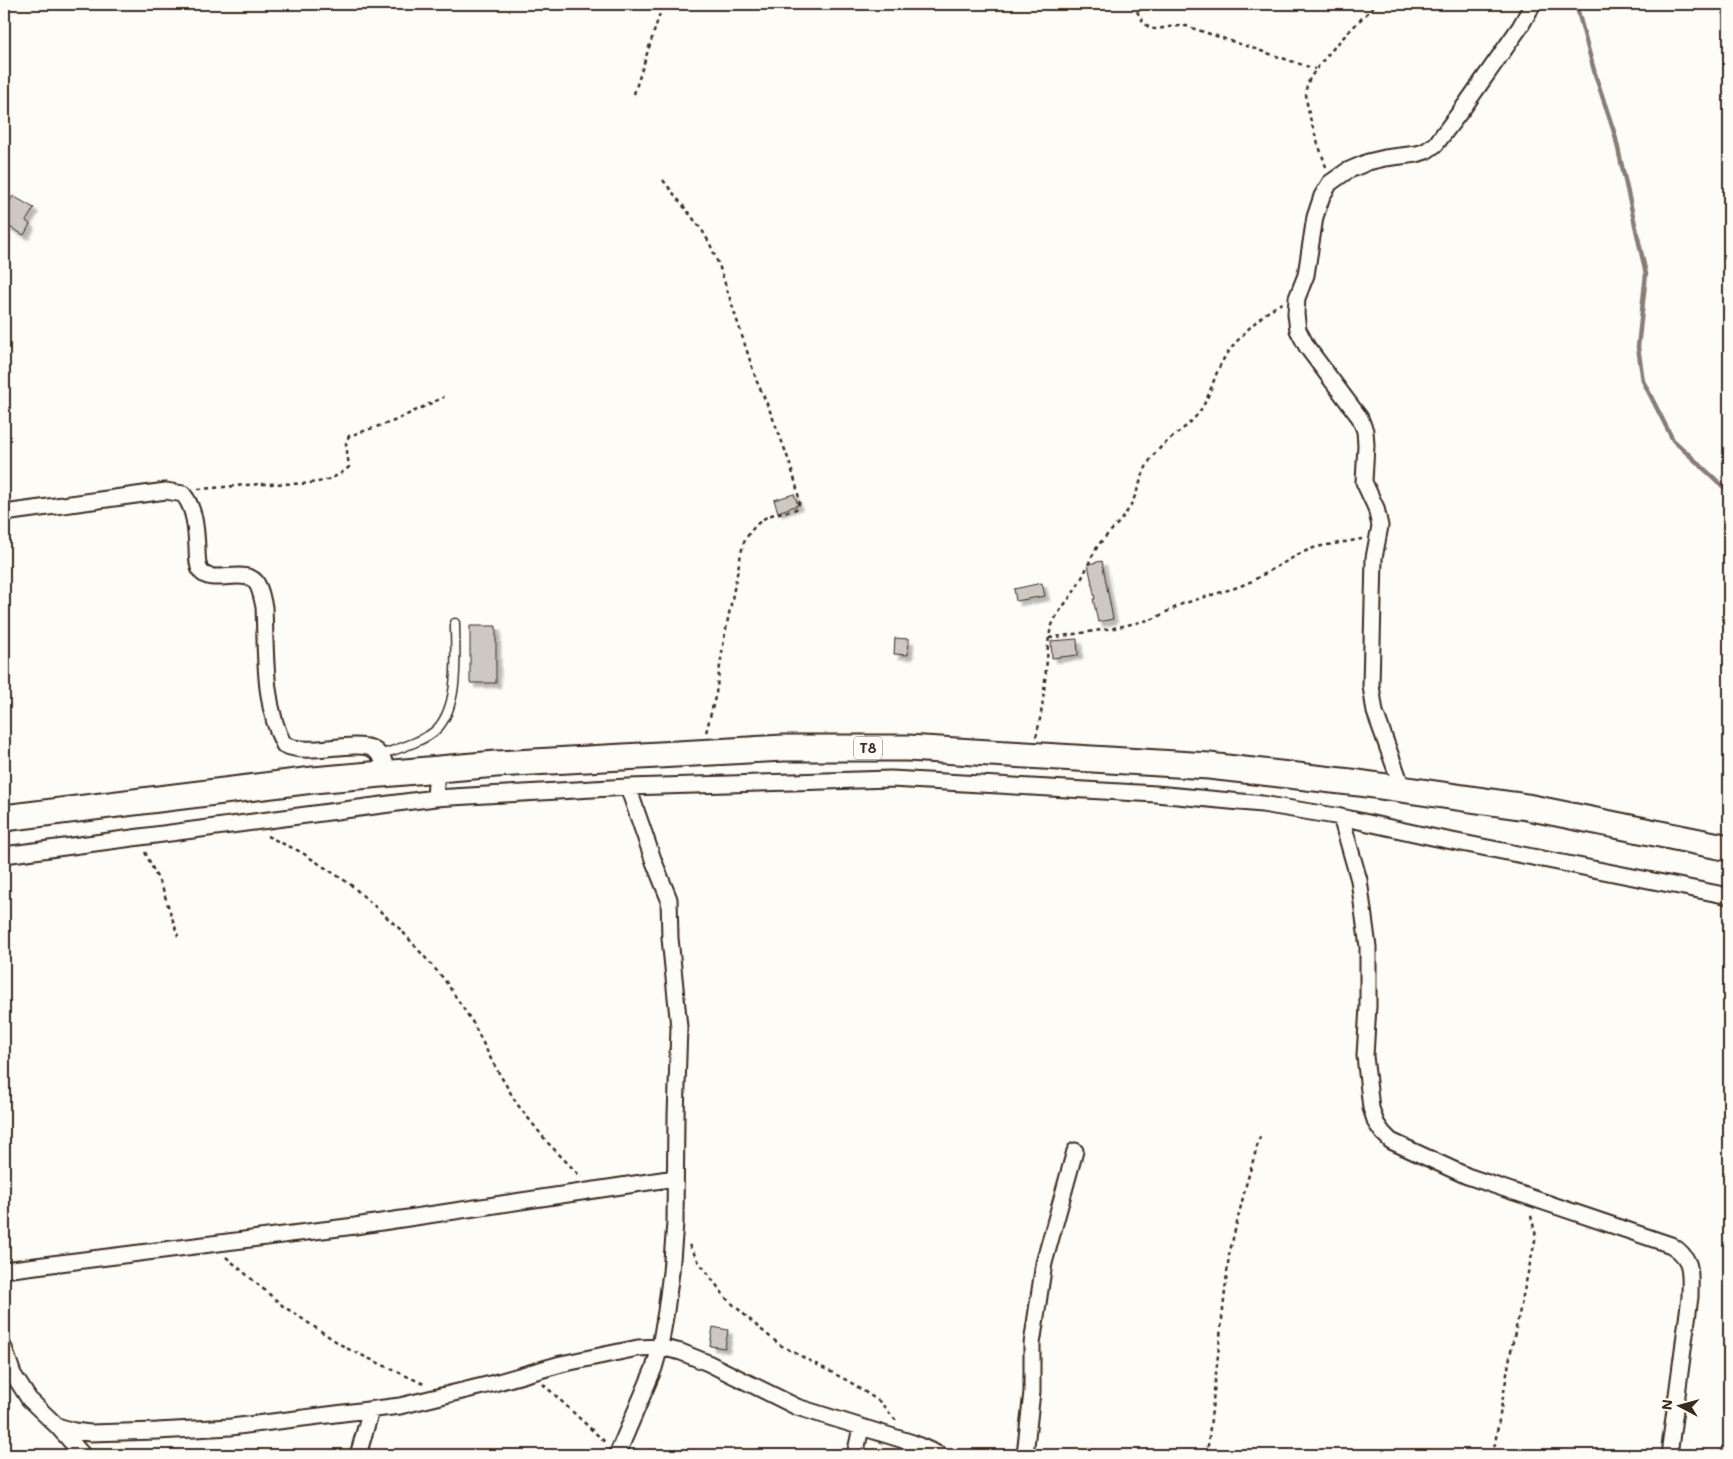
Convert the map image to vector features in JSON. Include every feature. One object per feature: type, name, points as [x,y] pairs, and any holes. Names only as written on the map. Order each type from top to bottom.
[{"type":"main road","name":"T8","points":[[4,818],[165,797],[385,764],[437,768],[784,748],[907,748],[1210,766],[1527,807],[1729,848]]},
{"type":"street","points":[[1403,790],[1374,712],[1371,686],[1374,558],[1379,535],[1380,518],[1364,482],[1365,431],[1360,418],[1308,347],[1298,330],[1297,298],[1306,275],[1315,217],[1322,196],[1330,183],[1347,171],[1368,162],[1417,154],[1436,144],[1520,27],[1533,4]]},
{"type":"street","points":[[4,513],[166,491],[184,494],[196,528],[200,570],[206,575],[214,577],[249,577],[255,581],[260,591],[264,607],[271,712],[278,734],[284,745],[292,748],[306,749],[341,746],[370,747],[385,764]]},
{"type":"street","points":[[435,798],[437,768]]},
{"type":"street","points":[[4,854],[435,798],[628,787],[891,779],[1156,794],[1262,804],[1341,817],[1729,896]]},
{"type":"street","points":[[617,1455],[648,1387],[660,1347],[671,1272],[675,1223],[679,1026],[670,938],[671,909],[669,899],[628,787]]},
{"type":"street","points":[[1341,817],[1359,880],[1368,947],[1368,1006],[1364,1056],[1371,1108],[1376,1123],[1391,1141],[1467,1176],[1671,1245],[1686,1256],[1690,1272],[1690,1297],[1669,1455]]},
{"type":"street","points":[[1025,1455],[1032,1392],[1032,1344],[1042,1273],[1075,1151]]},
{"type":"street","points":[[4,1270],[355,1226],[675,1178]]},
{"type":"street","points":[[57,1426],[90,1433],[157,1431],[231,1427],[371,1410],[400,1406],[561,1364],[630,1350],[660,1347],[681,1352],[797,1407],[913,1443],[940,1455]]},
{"type":"street","points":[[4,1348],[13,1374],[28,1399],[57,1426],[83,1455]]},
{"type":"street","points":[[358,1455],[371,1410]]},
{"type":"street","points":[[855,1455],[861,1428]]},
{"type":"lane","points":[[385,764],[436,730],[445,718],[454,690],[456,623]]},
{"type":"path","points":[[634,94],[663,4]]},
{"type":"path","points":[[1133,4],[1148,28],[1154,30],[1173,26],[1186,26],[1315,69]]},
{"type":"path","points":[[1330,183],[1309,114],[1306,99],[1307,85],[1315,69],[1377,4]]},
{"type":"path","points":[[663,180],[702,230],[710,244],[720,268],[742,340],[790,468],[800,504],[794,510],[772,515],[759,522],[750,532],[744,544],[724,639],[716,693],[702,752]]},
{"type":"path","points":[[1031,755],[1042,713],[1047,648],[1052,627],[1058,613],[1080,583],[1086,566],[1100,543],[1119,522],[1130,506],[1152,457],[1160,447],[1180,433],[1198,414],[1214,384],[1223,360],[1236,342],[1274,306],[1297,298]]},
{"type":"path","points":[[190,489],[267,484],[302,484],[332,479],[348,467],[346,443],[349,436],[394,421],[444,397]]},
{"type":"path","points":[[1049,638],[1114,628],[1153,618],[1182,604],[1252,581],[1301,553],[1316,547],[1379,535]]},
{"type":"path","points":[[243,824],[301,852],[350,884],[401,930],[444,979],[473,1023],[516,1104],[548,1143],[594,1190]]},
{"type":"path","points":[[137,838],[155,870],[178,936]]},
{"type":"path","points":[[1207,1455],[1229,1255],[1261,1133]]},
{"type":"path","points":[[1493,1455],[1511,1351],[1536,1236],[1526,1196]]},
{"type":"path","points":[[675,1223],[699,1262],[726,1298],[780,1346],[850,1382],[880,1402],[913,1443]]},
{"type":"path","points":[[211,1244],[283,1306],[346,1348],[449,1394]]},
{"type":"path","points":[[531,1372],[617,1455]]},
{"type":"building","points":[[13,196],[34,208],[26,221],[30,224],[24,235],[4,224],[4,211]]},
{"type":"building","points":[[794,494],[798,505],[778,512],[774,500]]},
{"type":"building","points":[[1102,561],[1113,619],[1098,622],[1088,564]]},
{"type":"building","points":[[1042,583],[1045,596],[1016,601],[1014,589]]},
{"type":"building","points":[[470,626],[496,626],[496,683],[470,683]]},
{"type":"building","points":[[895,638],[909,639],[908,655],[894,654]]},
{"type":"building","points":[[1077,639],[1078,655],[1052,658],[1051,641]]},
{"type":"building","points":[[713,1327],[728,1330],[725,1348],[710,1346]]},
{"type":"waterway","points":[[1576,4],[1595,74],[1615,135],[1646,274],[1638,347],[1643,381],[1673,440],[1729,492]]},
{"type":"waterway","points":[[1729,556],[1729,573]]}]
